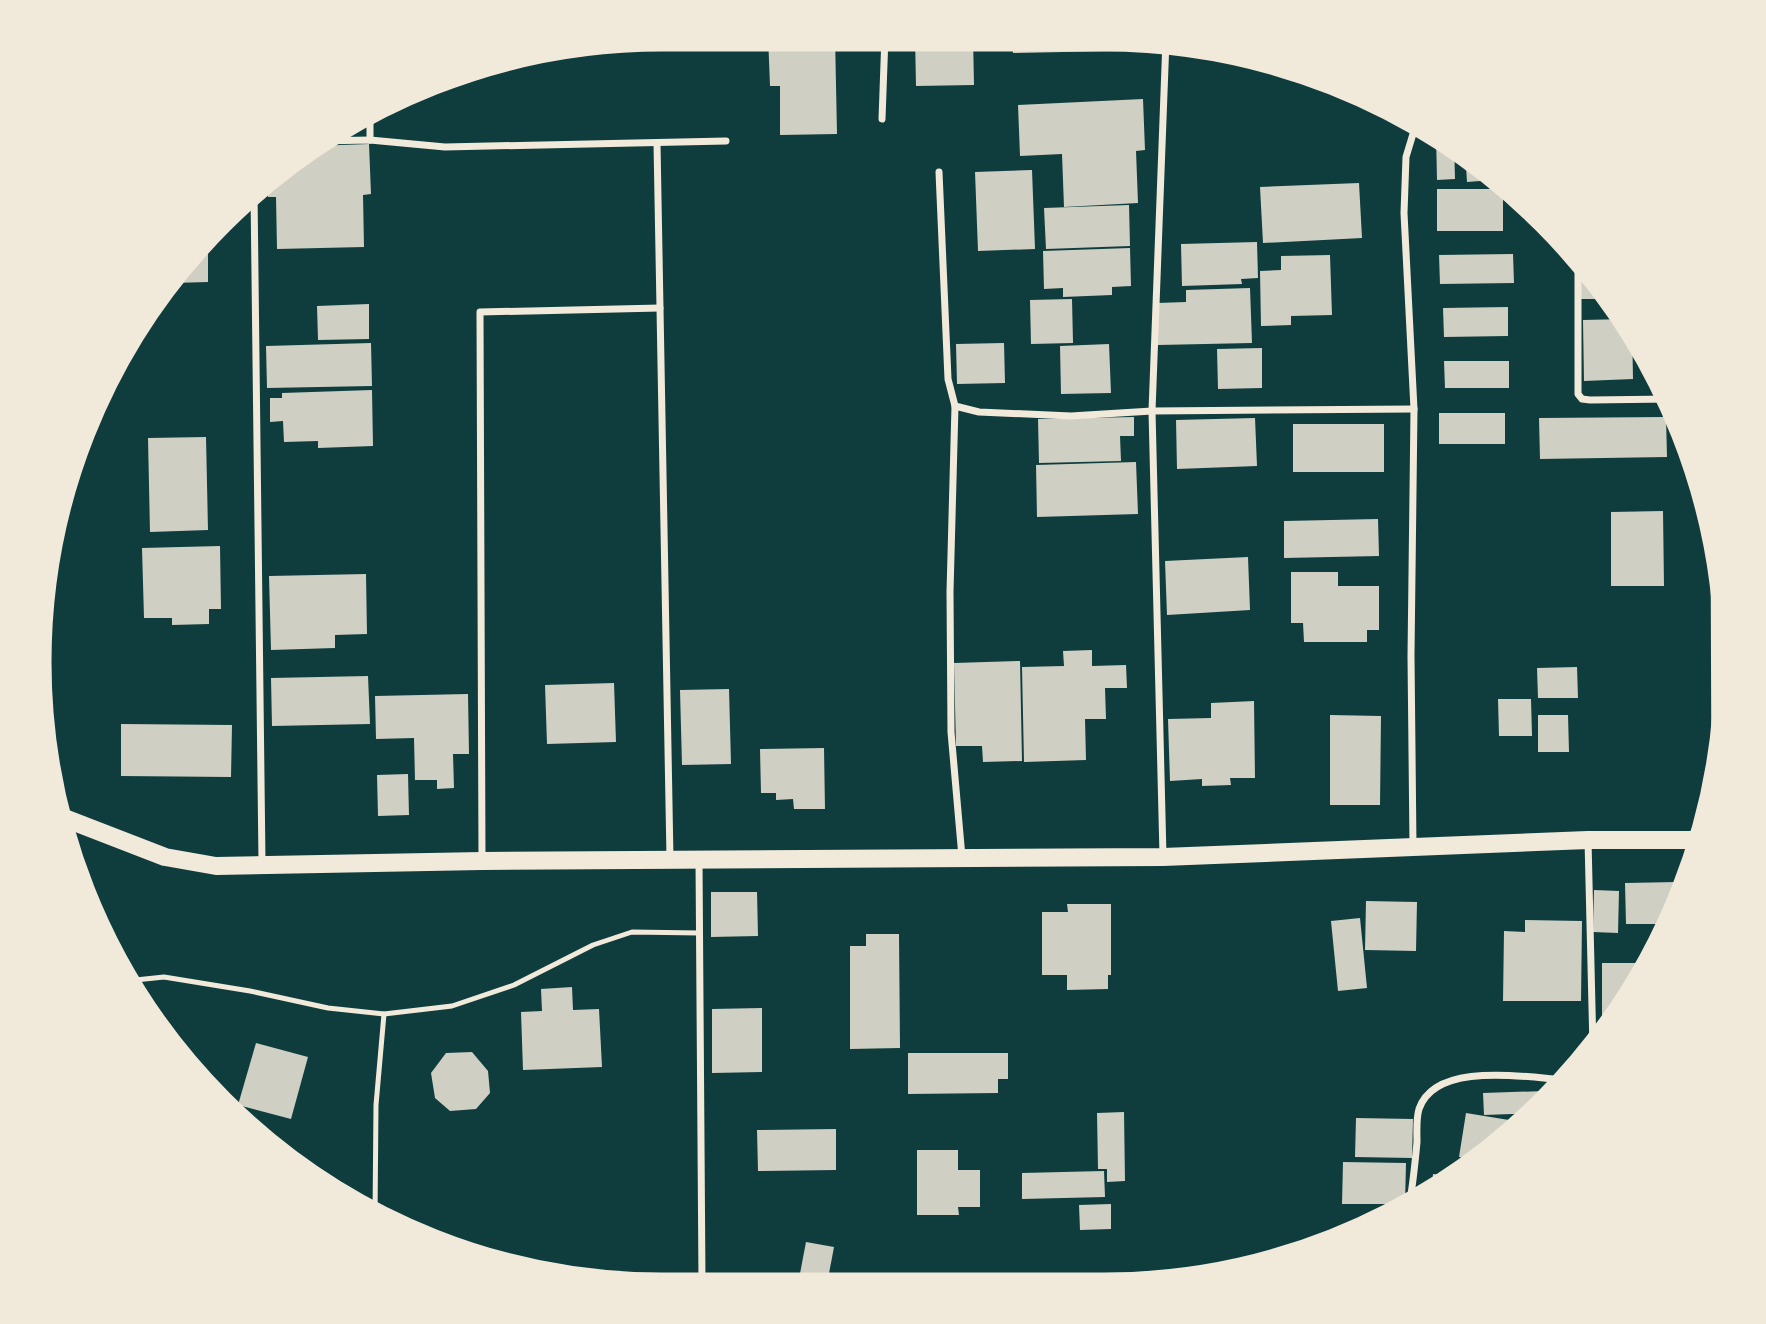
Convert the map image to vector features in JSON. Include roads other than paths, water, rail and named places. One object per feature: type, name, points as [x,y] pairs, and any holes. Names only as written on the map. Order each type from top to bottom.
[{"type":"main road","points":[[68,819],[165,857],[216,866],[262,863],[1163,857],[1588,840],[1692,839]]},
{"type":"street","points":[[882,119],[885,47]]},
{"type":"street","points":[[1163,857],[1152,411],[1166,51]]},
{"type":"street","points":[[370,122],[370,140]]},
{"type":"street","points":[[1413,847],[1411,656],[1414,409],[1404,213],[1406,157],[1414,132]]},
{"type":"street","points":[[337,141],[370,140],[445,147],[726,141]]},
{"type":"street","points":[[657,143],[670,860]]},
{"type":"street","points":[[939,173],[948,379],[955,406],[950,592],[951,732],[962,858]]},
{"type":"street","points":[[254,203],[262,863]]},
{"type":"street","points":[[1577,270],[1578,394],[1582,399],[1590,400],[1659,399]]},
{"type":"street","points":[[482,861],[480,312],[660,308]]},
{"type":"street","points":[[955,406],[979,412],[1071,416],[1152,411],[1414,409]]},
{"type":"street","points":[[1714,595],[1715,725]]},
{"type":"street","points":[[1588,840],[1593,1035]]},
{"type":"street","points":[[699,859],[702,1277]]},
{"type":"street","points":[[1411,1194],[1419,1109],[1433,1089],[1449,1080],[1475,1076],[1555,1079]]},
{"type":"lane","points":[[137,980],[164,977],[250,991],[328,1008],[384,1014],[452,1006],[514,985],[593,945],[632,932],[699,933]]},
{"type":"lane","points":[[375,1205],[376,1105],[384,1014]]}]
